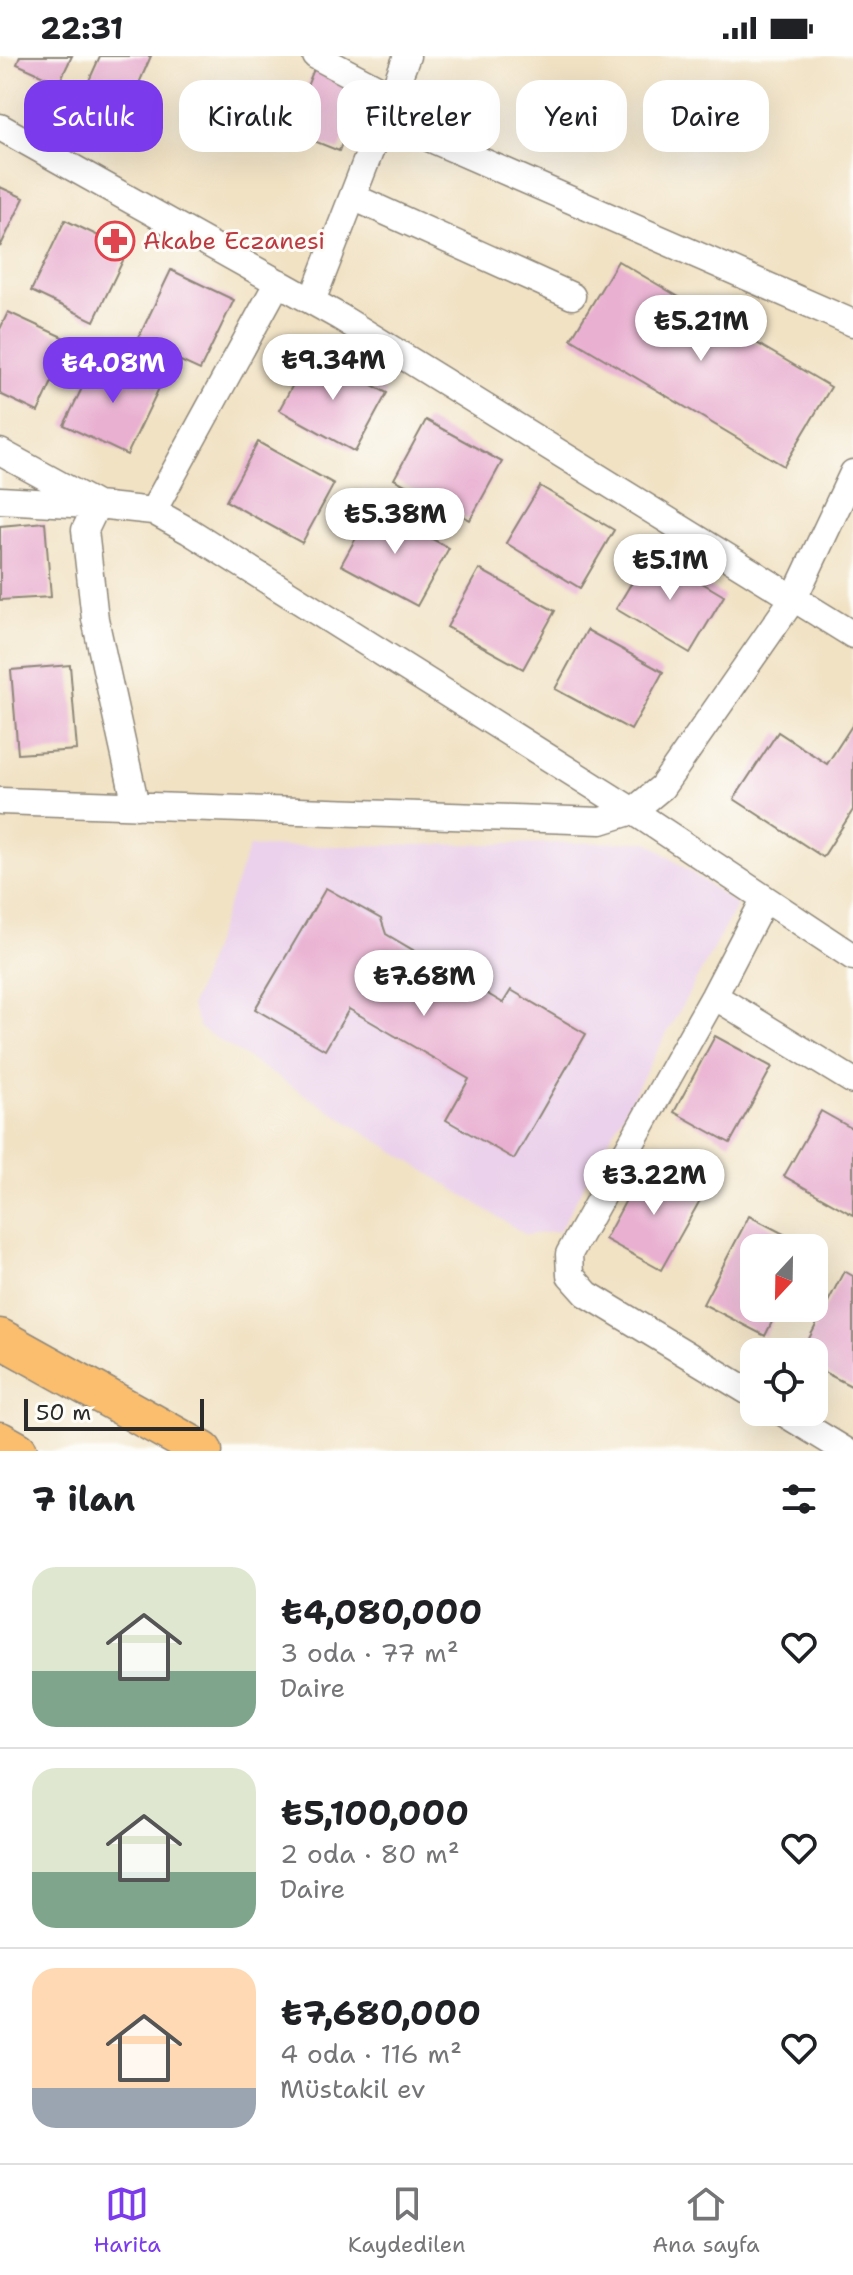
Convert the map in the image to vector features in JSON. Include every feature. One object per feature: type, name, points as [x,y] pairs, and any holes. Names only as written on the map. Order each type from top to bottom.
[{"type":"highway","points":[[0,1338],[203,1451]]},
{"type":"highway","points":[[0,1441],[18,1451]]},
{"type":"street","points":[[316,56],[350,80]]},
{"type":"street","points":[[398,80],[407,56]]},
{"type":"street","points":[[0,127],[312,301],[795,596],[853,635]]},
{"type":"street","points":[[312,301],[370,152]]},
{"type":"street","points":[[485,152],[853,323]]},
{"type":"street","points":[[353,197],[572,296]]},
{"type":"street","points":[[153,511],[278,282]]},
{"type":"street","points":[[0,452],[97,505]]},
{"type":"street","points":[[0,801],[601,821],[633,811],[662,787],[795,596],[853,473]]},
{"type":"street","points":[[0,500],[153,511],[633,811],[853,957]]},
{"type":"street","points":[[97,505],[85,530],[95,619],[136,806]]},
{"type":"street","points":[[740,1387],[587,1294],[570,1275],[569,1254],[714,996],[764,900]]},
{"type":"street","points":[[714,996],[853,1081]]},
{"type":"street","points":[[805,1426],[846,1451]]},
{"type":"shaded area","points":[[648,842],[737,905],[559,1231],[526,1235],[200,1028],[191,1006],[249,847]]},
{"type":"building","points":[[20,56],[72,56],[60,80],[52,80],[17,64]]},
{"type":"building","points":[[100,56],[151,56],[140,80],[89,80]]},
{"type":"building","points":[[314,69],[341,80],[337,80],[337,150],[321,144],[321,80],[310,80]]},
{"type":"building","points":[[0,187],[24,198],[0,247]]},
{"type":"building","points":[[65,220],[128,250],[94,321],[31,291]]},
{"type":"building","points":[[618,261],[831,387],[784,466],[571,339]]},
{"type":"building","points":[[171,270],[234,300],[200,370],[137,341]]},
{"type":"building","points":[[8,312],[71,341],[38,412],[0,394],[0,329]]},
{"type":"building","points":[[311,352],[387,393],[355,452],[279,410]]},
{"type":"building","points":[[98,355],[161,384],[127,455],[64,425]]},
{"type":"building","points":[[426,420],[502,462],[470,520],[394,479]]},
{"type":"building","points":[[258,442],[334,484],[302,543],[226,501]]},
{"type":"building","points":[[540,486],[614,530],[580,588],[506,543]]},
{"type":"building","points":[[373,507],[449,548],[417,606],[341,565]]},
{"type":"building","points":[[45,522],[51,597],[0,600],[0,526]]},
{"type":"building","points":[[650,552],[724,596],[690,653],[616,609]]},
{"type":"building","points":[[479,569],[555,611],[523,669],[447,627]]},
{"type":"building","points":[[587,630],[663,672],[631,730],[555,689]]},
{"type":"building","points":[[70,665],[77,750],[18,754],[11,670]]},
{"type":"building","points":[[853,724],[853,810],[823,857],[734,799],[778,732],[827,764]]},
{"type":"building","points":[[326,888],[381,919],[386,934],[503,1003],[511,990],[586,1034],[514,1159],[446,1120],[469,1079],[349,1009],[325,1050],[255,1009]]},
{"type":"building","points":[[715,1036],[772,1067],[730,1143],[674,1112]]},
{"type":"building","points":[[821,1111],[853,1129],[853,1215],[784,1176]]},
{"type":"building","points":[[646,1163],[703,1195],[661,1270],[605,1239]]},
{"type":"building","points":[[749,1216],[784,1234],[740,1234],[740,1322],[772,1322],[765,1336],[703,1304]]},
{"type":"building","points":[[844,1271],[853,1276],[853,1387],[828,1374],[828,1338],[809,1338],[818,1322],[828,1322],[828,1302]]},
{"type":"place","name":"Akabe Eczanesi","points":[[115,241]]}]
